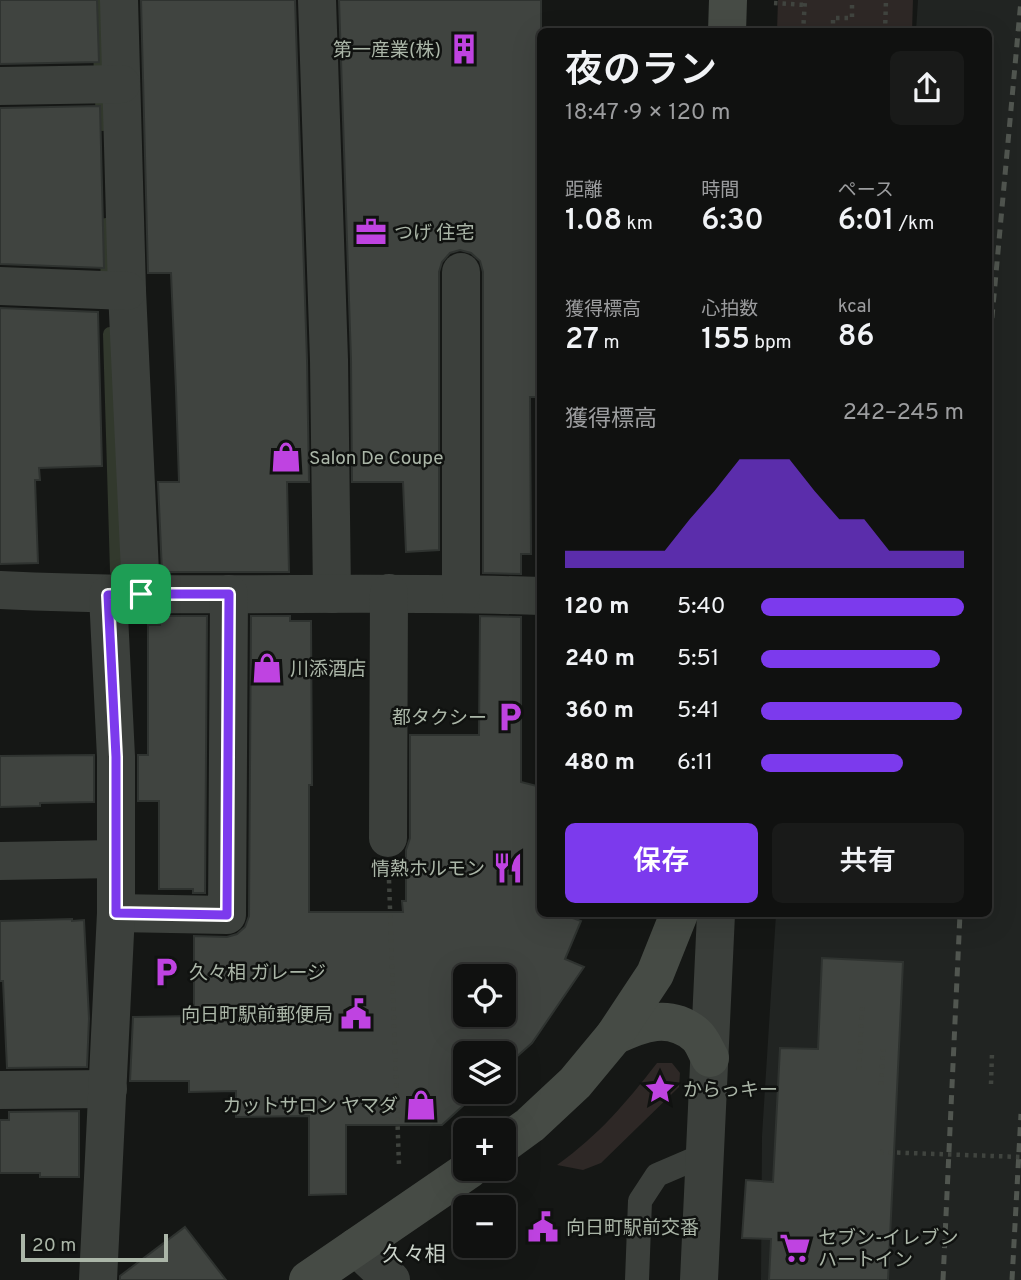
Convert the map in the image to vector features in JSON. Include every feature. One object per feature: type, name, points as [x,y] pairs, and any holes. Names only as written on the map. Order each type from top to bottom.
[{"type":"main road","points":[[727,0],[727,28]]},
{"type":"main road","points":[[516,1135],[575,1083],[614,1036],[654,974],[678,917]]},
{"type":"main road","points":[[614,1036],[642,1023],[673,1021],[698,1036],[710,1058]]},
{"type":"main road","points":[[308,1280],[453,1181]]},
{"type":"street","points":[[98,1280],[116,913],[116,757],[125,595],[127,291],[119,0]]},
{"type":"street","points":[[317,0],[329,360],[332,594]]},
{"type":"street","points":[[0,86],[121,84]]},
{"type":"street","points":[[461,272],[461,594]]},
{"type":"street","points":[[0,286],[127,291]]},
{"type":"street","points":[[0,590],[125,595],[389,593],[537,596]]},
{"type":"street","points":[[387,838],[389,593]]},
{"type":"street","points":[[116,913],[227,915],[229,594]]},
{"type":"street","points":[[0,861],[116,859]]},
{"type":"street","points":[[699,1280],[716,917]]},
{"type":"street","points":[[0,1090],[108,1090]]},
{"type":"street","points":[[356,1247],[391,1280]]},
{"type":"lane","points":[[637,1280],[640,1201],[657,1175],[706,1154]]},
{"type":"path","points":[[834,28],[834,18],[852,18],[852,0]]},
{"type":"path","points":[[885,28],[886,0]]},
{"type":"path","points":[[768,3],[805,2],[803,28]]},
{"type":"path","points":[[387,838],[399,1166],[404,1214]]},
{"type":"path","points":[[859,1070],[862,1007]]},
{"type":"path","points":[[881,1085],[883,1049]]},
{"type":"path","points":[[991,1084],[992,1053]]},
{"type":"path","points":[[880,1152],[1021,1157]]},
{"type":"shaded area","points":[[778,0],[913,0],[912,28],[777,28]]},
{"type":"shaded area","points":[[918,0],[1021,0],[1021,1280],[761,1280],[762,1136],[776,917],[992,917],[992,28],[916,28]]},
{"type":"shaded area","points":[[657,1063],[672,1063],[680,1073],[679,1087],[601,1163],[583,1170],[557,1165],[611,1118]]},
{"type":"building","points":[[0,0],[97,0],[99,62],[0,64]]},
{"type":"building","points":[[141,0],[295,0],[309,482],[287,482],[289,572],[162,572],[158,482],[179,482],[176,390],[171,273],[148,273]]},
{"type":"building","points":[[339,0],[541,0],[541,28],[537,28],[537,397],[530,397],[531,554],[521,554],[521,574],[483,573],[483,272],[480,261],[471,253],[460,250],[450,253],[442,262],[439,272],[439,550],[406,552],[403,482],[352,482],[351,360]]},
{"type":"building","points":[[100,106],[104,268],[0,264],[0,108]]},
{"type":"building","points":[[0,308],[98,312],[102,466],[39,468],[40,480],[35,480],[38,563],[0,564]]},
{"type":"building","points":[[160,616],[207,616],[205,893],[193,893],[193,889],[159,889],[159,801],[138,801],[138,755],[148,755],[148,625],[160,625]]},
{"type":"building","points":[[251,616],[290,616],[290,621],[311,621],[312,785],[309,785],[309,912],[403,912],[402,901],[406,901],[406,850],[410,838],[410,735],[479,735],[480,616],[521,617],[521,782],[537,786],[537,917],[570,917],[581,921],[565,959],[584,967],[532,1043],[516,1057],[516,1041],[453,1041],[453,1104],[465,1104],[442,1125],[346,1125],[346,1194],[309,1195],[309,1116],[236,1117],[236,1091],[189,1092],[189,1081],[130,1081],[133,1017],[194,1016],[194,936],[227,937],[237,934],[245,927],[249,916]]},
{"type":"building","points":[[94,755],[94,802],[0,807],[0,756]]},
{"type":"building","points":[[84,920],[89,1018],[87,1067],[7,1068],[3,981],[0,981],[0,921]]},
{"type":"building","points":[[822,958],[903,962],[888,1280],[769,1280],[771,1239],[742,1238],[746,1180],[773,1182],[780,1048],[818,1049]]},
{"type":"building","points":[[79,1111],[79,1177],[0,1173],[0,1120],[9,1120],[9,1112]]},
{"type":"building","points":[[185,1227],[226,1280],[120,1280],[120,1276]]},
{"type":"waterway","points":[[98,0],[103,124]]},
{"type":"waterway","points":[[106,225],[108,285]]},
{"type":"waterway","points":[[110,334],[117,571]]},
{"type":"railway","points":[[992,317],[1021,0]]},
{"type":"railway","points":[[943,1280],[960,917]]},
{"type":"railway","points":[[1012,1280],[1021,1114]]},
{"type":"place","name":"第一産業(株)","points":[[464,49]]},
{"type":"place","name":"つげ 住宅","points":[[371,232]]},
{"type":"place","name":"Salon De Coupe","points":[[286,457]]},
{"type":"place","name":"川添酒店","points":[[267,668]]},
{"type":"place","name":"都タクシー","points":[[510,717]]},
{"type":"place","name":"情熱ホルモン","points":[[508,868]]},
{"type":"place","name":"久々相 ガレージ","points":[[166,972]]},
{"type":"place","name":"向日町駅前郵便局","points":[[356,1014]]},
{"type":"place","name":"からっキー","points":[[660,1089]]},
{"type":"place","name":"カットサロン ヤマダ","points":[[421,1105]]},
{"type":"place","name":"向日町駅前交番","points":[[543,1227]]},
{"type":"place","name":"セブン-イレブン ハートイン","points":[[795,1248]]},
{"type":"district","name":"久々相","points":[[414,1254]]},
{"type":"route","points":[[141,594],[229,594],[227,915],[116,913],[116,757],[108,595],[141,594]]}]
